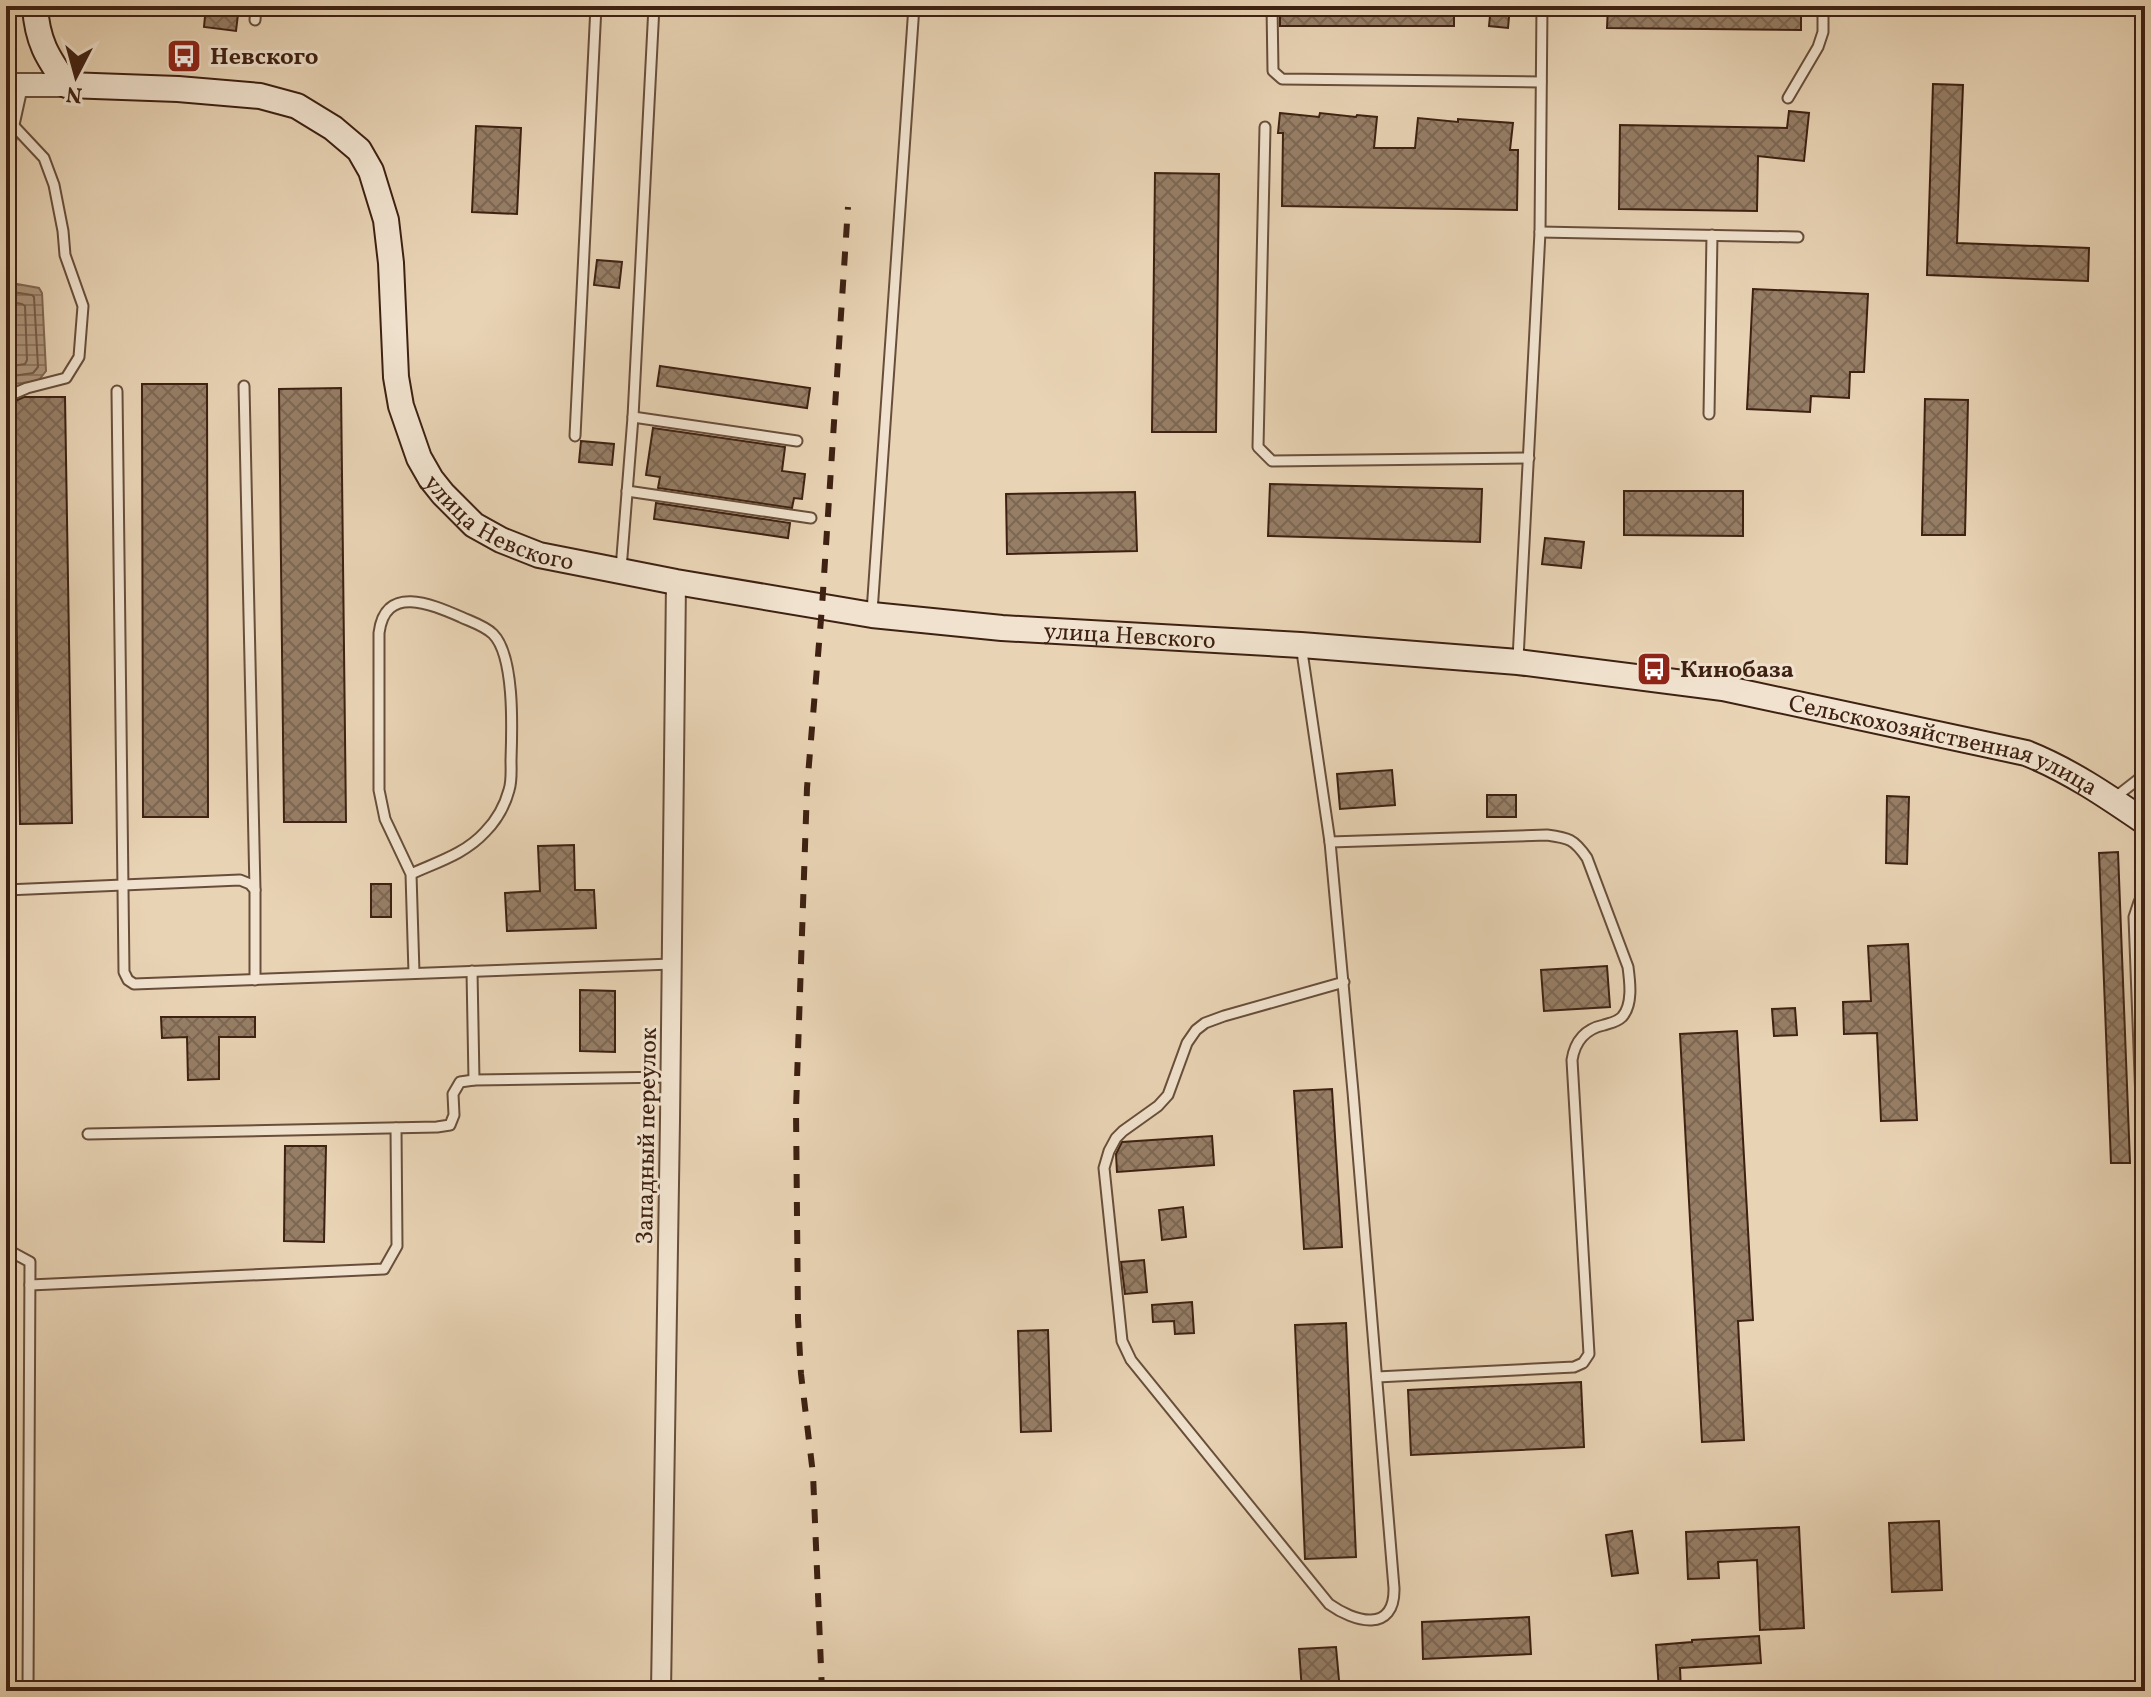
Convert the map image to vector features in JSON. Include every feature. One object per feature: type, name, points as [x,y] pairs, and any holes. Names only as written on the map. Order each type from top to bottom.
[{"type":"main road","points":[[35,6],[46,55],[67,85]]},
{"type":"main road","name":"улица Невского","points":[[67,85],[260,96],[297,106],[333,128],[359,150],[371,171],[386,220],[396,377],[401,406],[419,458],[431,479],[466,517],[501,540],[539,555],[621,572],[872,615],[1002,628],[1301,645]]},
{"type":"main road","name":"Сельскохозяйственная улица","points":[[1301,645],[1518,662],[1723,688],[2026,753],[2057,765],[2145,822]]},
{"type":"street","points":[[14,85],[67,85]]},
{"type":"street","name":"Западный переулок","points":[[661,1691],[676,582]]},
{"type":"lane","points":[[255,20],[256,6]]},
{"type":"lane","points":[[575,436],[596,6]]},
{"type":"lane","points":[[621,572],[633,417],[654,6]]},
{"type":"lane","points":[[872,615],[914,6]]},
{"type":"lane","points":[[1272,6],[1273,71],[1282,79],[1541,82]]},
{"type":"lane","points":[[1518,662],[1540,232],[1542,6]]},
{"type":"lane","points":[[1788,98],[1818,47],[1823,32],[1823,6]]},
{"type":"lane","points":[[6,161],[14,126],[14,85]]},
{"type":"lane","points":[[6,397],[66,378],[79,357],[83,306],[65,255],[54,185],[44,158],[14,126]]},
{"type":"lane","points":[[1265,127],[1258,447],[1272,461],[1529,458]]},
{"type":"lane","points":[[1540,232],[1798,237]]},
{"type":"lane","points":[[1709,414],[1712,235]]},
{"type":"lane","points":[[244,386],[255,980]]},
{"type":"lane","points":[[117,391],[124,972],[128,980],[134,984],[672,964]]},
{"type":"lane","points":[[633,417],[797,441]]},
{"type":"lane","points":[[627,491],[811,518]]},
{"type":"lane","points":[[411,874],[466,850],[499,815],[510,789],[512,715],[510,683],[496,636],[431,604],[407,600],[390,607],[380,618],[379,790],[385,819],[411,874],[414,973]]},
{"type":"lane","points":[[1301,645],[1330,842],[1344,982],[1394,1596],[1389,1613],[1384,1618],[1373,1620],[1343,1614],[1329,1604],[1131,1360],[1122,1341],[1104,1168],[1116,1138],[1168,1095],[1187,1043],[1205,1023],[1344,982]]},
{"type":"lane","points":[[2112,799],[2145,774]]},
{"type":"lane","points":[[1330,842],[1547,835],[1567,838],[1578,844],[1587,858],[1628,967],[1630,980],[1630,997],[1623,1016],[1582,1035],[1574,1048],[1572,1060],[1589,1354],[1583,1363],[1574,1367],[1377,1377]]},
{"type":"lane","points":[[6,890],[240,880],[255,890]]},
{"type":"lane","points":[[2144,1179],[2134,917],[2139,902],[2145,897]]},
{"type":"lane","points":[[472,971],[474,1080]]},
{"type":"lane","points":[[88,1134],[437,1127],[450,1125],[454,1115],[453,1094],[460,1082],[671,1077]]},
{"type":"lane","points":[[30,1285],[384,1269],[397,1246],[396,1128]]},
{"type":"lane","points":[[6,1249],[30,1262],[28,1691]]},
{"type":"water","points":[[6,282],[39,288],[42,293],[46,371],[38,381],[6,385]]},
{"type":"building","points":[[206,6],[239,6],[236,31],[204,27]]},
{"type":"building","points":[[1280,6],[1454,6],[1454,26],[1280,26]]},
{"type":"building","points":[[1491,6],[1510,6],[1508,28],[1489,26]]},
{"type":"building","points":[[1608,6],[1801,6],[1801,30],[1607,28]]},
{"type":"building","points":[[1933,84],[1963,85],[1957,243],[2089,248],[2088,281],[1927,275]]},
{"type":"building","points":[[1789,111],[1809,113],[1804,161],[1758,156],[1757,211],[1619,209],[1620,125],[1787,128]]},
{"type":"building","points":[[1280,113],[1377,117],[1374,148],[1415,148],[1418,118],[1513,123],[1510,150],[1518,150],[1517,210],[1282,206],[1283,133],[1278,133]]},
{"type":"building","points":[[476,126],[521,128],[517,214],[472,212]]},
{"type":"building","points":[[1155,173],[1219,174],[1216,432],[1152,432]]},
{"type":"building","points":[[597,260],[622,262],[619,288],[594,285]]},
{"type":"building","points":[[1753,289],[1868,294],[1864,372],[1850,372],[1849,398],[1811,396],[1810,412],[1747,409]]},
{"type":"building","points":[[660,366],[810,388],[807,408],[657,386]]},
{"type":"building","points":[[142,384],[207,384],[208,817],[143,817]]},
{"type":"building","points":[[341,388],[346,822],[284,822],[279,389]]},
{"type":"building","points":[[24,397],[65,397],[72,823],[20,824],[13,402]]},
{"type":"building","points":[[1925,399],[1968,400],[1965,535],[1922,535]]},
{"type":"building","points":[[653,428],[785,447],[782,471],[805,474],[802,499],[794,498],[792,508],[658,488],[660,477],[646,475]]},
{"type":"building","points":[[581,441],[614,444],[612,465],[579,462]]},
{"type":"building","points":[[1270,484],[1482,489],[1480,542],[1268,536]]},
{"type":"building","points":[[1624,491],[1743,491],[1743,536],[1624,535]]},
{"type":"building","points":[[1135,492],[1137,551],[1007,554],[1006,494]]},
{"type":"building","points":[[656,503],[790,523],[788,538],[654,519]]},
{"type":"building","points":[[1545,538],[1584,542],[1581,568],[1542,564]]},
{"type":"building","points":[[1392,770],[1395,805],[1340,809],[1337,774]]},
{"type":"building","points":[[1487,795],[1516,795],[1516,817],[1487,817]]},
{"type":"building","points":[[1887,796],[1909,797],[1907,864],[1886,863]]},
{"type":"building","points":[[574,845],[575,890],[594,890],[596,928],[507,931],[505,893],[540,891],[538,846]]},
{"type":"building","points":[[2118,852],[2130,1163],[2111,1163],[2099,853]]},
{"type":"building","points":[[371,884],[391,884],[391,917],[371,917]]},
{"type":"building","points":[[1908,944],[1917,1120],[1881,1121],[1877,1033],[1844,1034],[1843,1002],[1871,1001],[1868,946]]},
{"type":"building","points":[[1607,966],[1610,1007],[1544,1011],[1541,970]]},
{"type":"building","points":[[580,990],[615,991],[615,1052],[580,1051]]},
{"type":"building","points":[[1795,1008],[1797,1035],[1774,1036],[1772,1009]]},
{"type":"building","points":[[161,1017],[255,1017],[255,1037],[219,1037],[219,1079],[188,1080],[187,1037],[162,1038]]},
{"type":"building","points":[[1737,1031],[1753,1320],[1738,1321],[1744,1440],[1702,1442],[1680,1034]]},
{"type":"building","points":[[1332,1089],[1342,1247],[1304,1249],[1294,1091]]},
{"type":"building","points":[[1212,1136],[1214,1165],[1117,1172],[1116,1154],[1122,1142]]},
{"type":"building","points":[[285,1146],[326,1146],[324,1242],[284,1241]]},
{"type":"building","points":[[1183,1207],[1186,1237],[1162,1240],[1159,1210]]},
{"type":"building","points":[[1144,1260],[1147,1292],[1125,1294],[1121,1262]]},
{"type":"building","points":[[1192,1302],[1194,1333],[1175,1334],[1174,1321],[1153,1322],[1152,1305]]},
{"type":"building","points":[[1346,1323],[1356,1557],[1305,1559],[1295,1325]]},
{"type":"building","points":[[1048,1330],[1051,1431],[1021,1432],[1018,1331]]},
{"type":"building","points":[[1581,1382],[1584,1447],[1411,1455],[1408,1390]]},
{"type":"building","points":[[1939,1521],[1942,1590],[1892,1592],[1889,1523]]},
{"type":"building","points":[[1799,1527],[1804,1628],[1760,1630],[1757,1560],[1718,1562],[1719,1578],[1688,1579],[1686,1532]]},
{"type":"building","points":[[1632,1531],[1638,1573],[1612,1576],[1606,1535]]},
{"type":"building","points":[[1529,1617],[1531,1654],[1423,1659],[1422,1622]]},
{"type":"building","points":[[1759,1636],[1761,1663],[1680,1668],[1681,1691],[1659,1691],[1656,1645]]},
{"type":"building","points":[[1336,1647],[1340,1691],[1302,1691],[1299,1649]]},
{"type":"railway","points":[[822,1691],[813,1474],[798,1319],[796,1109],[807,788],[848,207]]},
{"type":"place","name":"Невского","points":[[184,56]]},
{"type":"place","name":"Кинобаза","points":[[1654,669]]}]
